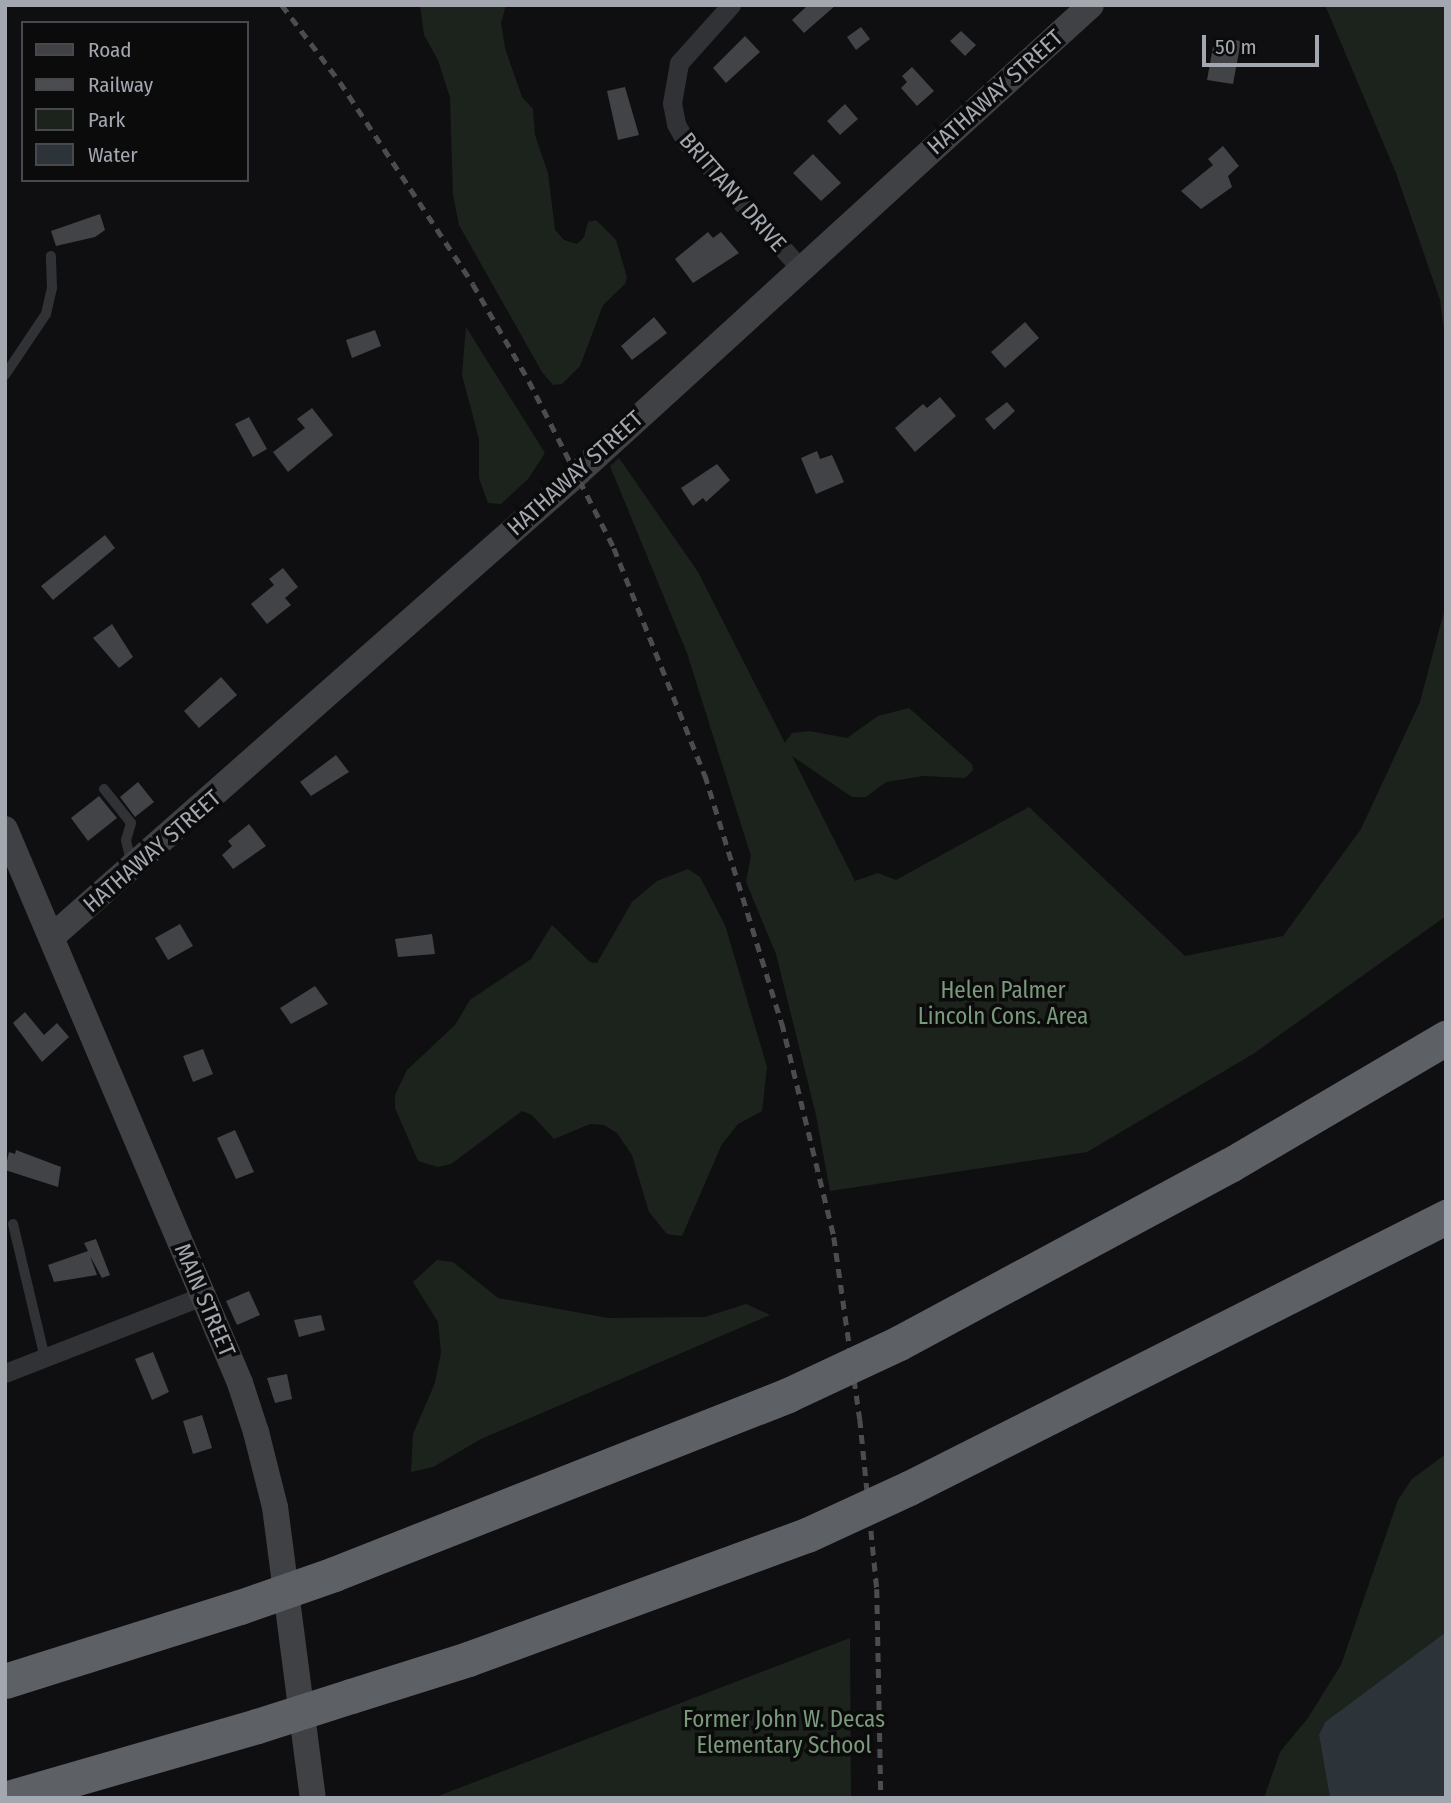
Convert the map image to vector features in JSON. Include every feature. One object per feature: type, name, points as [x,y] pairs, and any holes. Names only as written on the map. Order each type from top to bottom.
[{"type":"highway","points":[[5,1681],[240,1607],[334,1574],[788,1395],[899,1343],[1230,1165],[1446,1038]]},
{"type":"highway","points":[[8,1798],[257,1726],[468,1659],[807,1535],[909,1488],[1446,1217]]},
{"type":"street","name":"BRITTANY DRIVE","points":[[731,5],[679,63],[671,103],[676,124],[685,140],[801,270]]},
{"type":"street","name":"HATHAWAY STREET","points":[[54,935],[132,869],[801,270],[1091,5]]},
{"type":"street","name":"MAIN STREET","points":[[5,829],[54,935],[240,1383],[275,1507],[313,1798]]},
{"type":"street","points":[[5,1373],[203,1296]]},
{"type":"lane","points":[[5,375],[46,314],[51,256]]},
{"type":"lane","points":[[104,789],[131,823],[126,840],[132,869]]},
{"type":"lane","points":[[13,1224],[46,1357]]},
{"type":"green space","points":[[420,5],[506,5],[501,23],[505,48],[522,97],[533,109],[535,135],[548,173],[555,230],[564,240],[577,244],[584,237],[588,222],[596,220],[616,240],[627,277],[625,284],[603,305],[580,366],[562,384],[553,385],[542,372],[459,225],[453,195],[450,98],[438,60],[424,35]]},
{"type":"green space","points":[[1325,5],[1446,5],[1446,343],[1440,300],[1396,173]]},
{"type":"green space","points":[[466,327],[545,453],[528,479],[501,504],[488,503],[479,478],[479,439],[462,375]]},
{"type":"green space","name":"Helen Palmer Lincoln Cons. Area","points":[[619,458],[698,572],[785,743],[792,733],[809,731],[847,738],[878,716],[909,708],[972,764],[973,770],[965,778],[923,776],[886,782],[866,797],[852,797],[792,756],[855,881],[878,873],[896,880],[1029,807],[1185,956],[1283,936],[1361,829],[1420,702],[1446,604],[1446,916],[1253,1054],[1087,1152],[830,1191],[816,1115],[776,954],[746,882],[751,856],[687,653],[610,466]]},
{"type":"green space","points":[[688,869],[700,877],[725,925],[767,1067],[762,1111],[738,1124],[722,1144],[682,1236],[667,1234],[649,1212],[632,1155],[617,1133],[604,1125],[590,1124],[554,1139],[532,1115],[522,1111],[451,1164],[438,1167],[418,1161],[395,1108],[395,1095],[407,1070],[455,1025],[470,1000],[531,959],[552,925],[590,962],[597,963],[632,902],[657,881]]},
{"type":"green space","points":[[437,1260],[453,1262],[498,1298],[608,1318],[705,1317],[746,1304],[770,1315],[481,1439],[433,1467],[411,1472],[413,1434],[435,1383],[441,1352],[438,1322],[413,1282]]},
{"type":"green space","points":[[1446,1454],[1446,1632],[1325,1722],[1319,1735],[1330,1798],[1264,1798],[1280,1752],[1308,1718],[1341,1665],[1398,1500],[1412,1479]]},
{"type":"green space","name":"Former John W. Decas Elementary School","points":[[850,1638],[851,1798],[433,1798]]},
{"type":"water","points":[[1446,1632],[1446,1798],[1330,1798],[1319,1735],[1325,1722]]},
{"type":"building","points":[[808,5],[836,5],[804,33],[792,20]]},
{"type":"building","points":[[861,27],[870,39],[856,50],[847,37]]},
{"type":"building","points":[[961,31],[976,45],[965,56],[950,41]]},
{"type":"building","points":[[745,36],[760,52],[726,83],[713,68]]},
{"type":"building","points":[[1221,38],[1241,41],[1233,84],[1207,80],[1213,47],[1219,48]]},
{"type":"building","points":[[912,67],[934,91],[917,106],[901,88],[907,82],[902,76]]},
{"type":"building","points":[[625,87],[639,135],[618,140],[607,91]]},
{"type":"building","points":[[845,104],[858,119],[840,135],[827,121]]},
{"type":"building","points":[[1223,146],[1239,166],[1228,176],[1232,187],[1201,209],[1181,191],[1213,165],[1208,159]]},
{"type":"building","points":[[813,154],[841,183],[821,201],[793,173]]},
{"type":"building","points":[[100,214],[105,230],[95,237],[56,246],[51,231]]},
{"type":"building","points":[[708,232],[713,238],[721,232],[739,253],[693,283],[675,259]]},
{"type":"building","points":[[654,317],[667,333],[632,360],[621,346]]},
{"type":"building","points":[[1025,322],[1039,338],[1005,368],[991,352]]},
{"type":"building","points":[[375,330],[381,346],[352,358],[346,340]]},
{"type":"building","points":[[940,397],[956,416],[915,452],[895,428],[923,404],[927,408]]},
{"type":"building","points":[[1007,402],[1015,411],[994,430],[985,419]]},
{"type":"building","points":[[312,408],[333,435],[288,472],[273,452],[305,428],[297,419]]},
{"type":"building","points":[[249,417],[267,449],[253,457],[235,424]]},
{"type":"building","points":[[817,451],[820,459],[832,455],[844,482],[816,494],[801,458]]},
{"type":"building","points":[[717,464],[730,480],[706,502],[703,498],[693,506],[681,488]]},
{"type":"building","points":[[105,535],[115,548],[53,600],[41,586]]},
{"type":"building","points":[[283,568],[298,587],[285,598],[291,605],[267,624],[251,604],[274,585],[269,579]]},
{"type":"building","points":[[112,624],[133,657],[119,668],[93,638]]},
{"type":"building","points":[[221,677],[237,695],[199,728],[184,711]]},
{"type":"building","points":[[336,755],[349,772],[311,796],[300,782]]},
{"type":"building","points":[[138,782],[154,802],[135,817],[120,797]]},
{"type":"building","points":[[99,796],[117,818],[88,841],[71,818]]},
{"type":"building","points":[[249,824],[266,846],[233,869],[222,855],[232,846],[228,841]]},
{"type":"building","points":[[180,924],[193,946],[168,960],[155,938]]},
{"type":"building","points":[[432,934],[435,954],[398,957],[395,939]]},
{"type":"building","points":[[315,986],[328,1004],[291,1024],[280,1008]]},
{"type":"building","points":[[25,1012],[44,1035],[57,1023],[69,1037],[42,1062],[13,1023]]},
{"type":"building","points":[[203,1049],[213,1074],[193,1082],[183,1056]]},
{"type":"building","points":[[235,1130],[254,1172],[236,1179],[217,1138]]},
{"type":"building","points":[[16,1150],[61,1167],[58,1187],[5,1170],[9,1152],[15,1154]]},
{"type":"building","points":[[96,1239],[110,1275],[102,1278],[90,1256],[97,1275],[54,1282],[48,1265],[88,1251],[84,1243]]},
{"type":"building","points":[[249,1291],[260,1315],[237,1325],[226,1301]]},
{"type":"building","points":[[321,1315],[325,1330],[299,1337],[294,1320]]},
{"type":"building","points":[[153,1352],[169,1392],[152,1400],[135,1359]]},
{"type":"building","points":[[287,1374],[292,1399],[275,1403],[267,1378]]},
{"type":"building","points":[[202,1415],[212,1448],[193,1454],[183,1421]]},
{"type":"railway","points":[[282,5],[340,82],[473,284],[529,381],[614,548],[705,775],[782,1023],[834,1237],[860,1419],[877,1589],[881,1798]]}]
